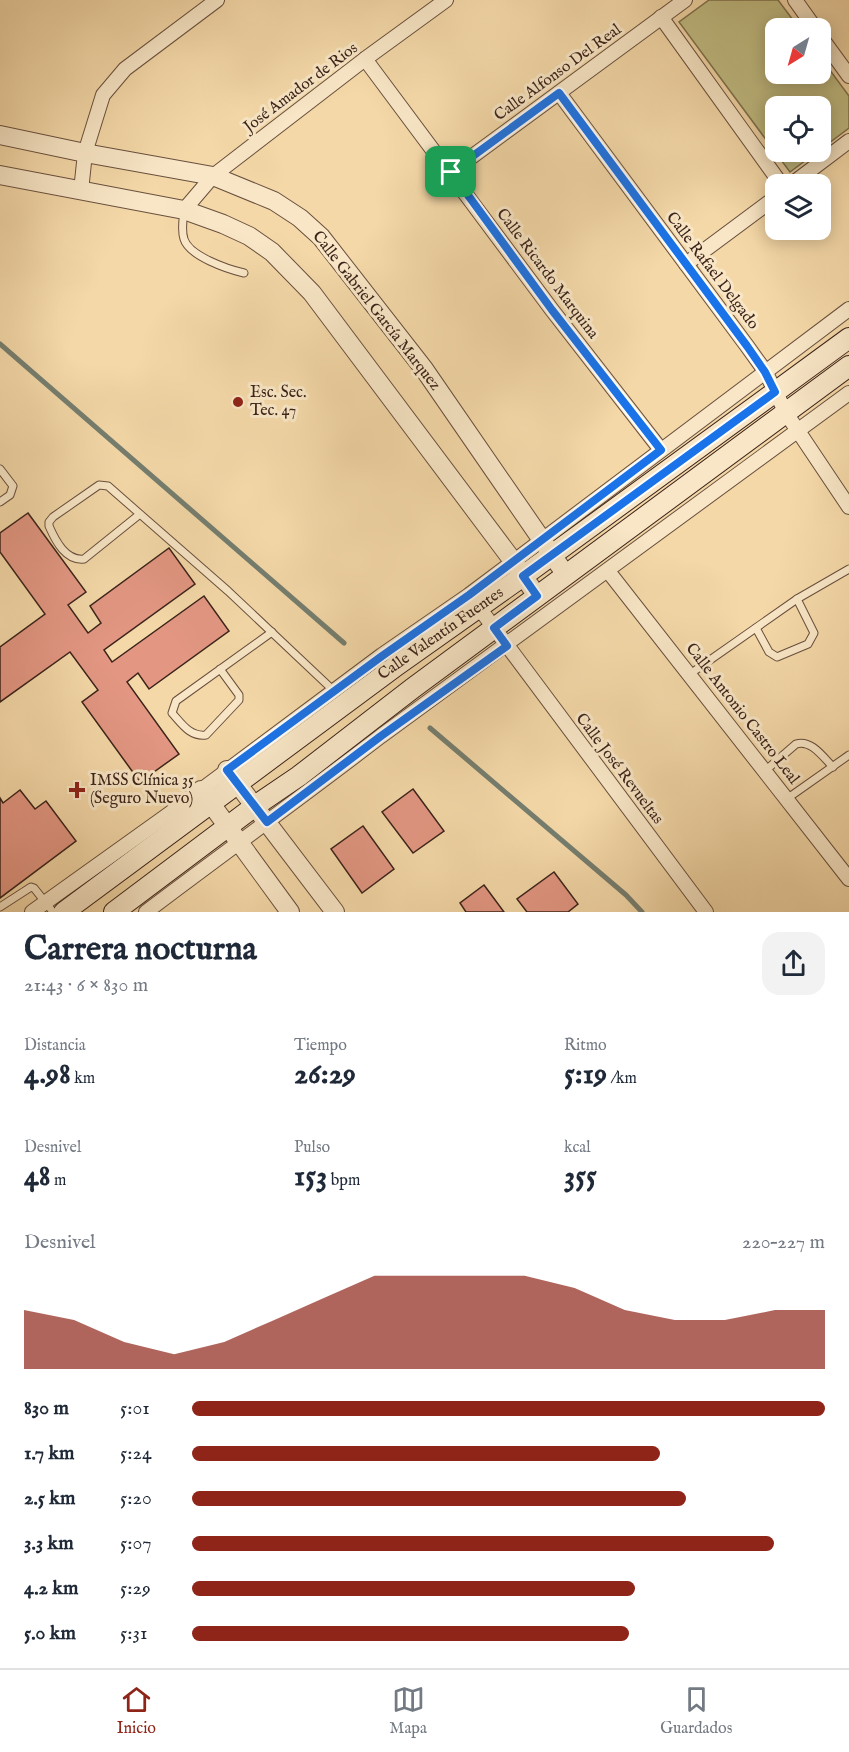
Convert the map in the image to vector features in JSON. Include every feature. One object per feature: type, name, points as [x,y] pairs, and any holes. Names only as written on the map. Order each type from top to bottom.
[{"type":"main road","name":"Calle Valentín Fuentes","points":[[64,912],[206,797],[343,691],[474,601],[547,546],[775,392],[849,338]]},
{"type":"main road","name":"Calle Valentín Fuentes","points":[[114,912],[233,834],[255,806],[375,729],[412,688],[849,366]]},
{"type":"street","points":[[81,191],[85,153],[98,106],[112,83],[125,69],[217,0]]},
{"type":"street","name":"José Amador de Rios","points":[[184,210],[213,176],[446,0]]},
{"type":"street","name":"Calle Alfonso Del Real","points":[[451,172],[685,0]]},
{"type":"street","points":[[795,0],[808,18]]},
{"type":"street","points":[[661,17],[774,174]]},
{"type":"street","points":[[831,51],[849,76]]},
{"type":"street","name":"Calle Ricardo Marquina","points":[[365,59],[552,310],[661,450]]},
{"type":"street","name":"Calle Rafael Delgado","points":[[559,93],[765,372],[797,431],[849,507]]},
{"type":"street","name":"Calle Gabriel García Marquez","points":[[0,135],[213,176],[274,201],[300,218],[321,237],[424,369],[566,575]]},
{"type":"street","points":[[805,174],[849,141]]},
{"type":"street","points":[[0,175],[184,210],[249,236],[272,252],[312,293],[537,596]]},
{"type":"street","points":[[686,264],[765,205]]},
{"type":"street","points":[[547,546],[661,450],[849,309]]},
{"type":"street","points":[[146,912],[233,834],[267,822],[375,729],[426,705],[849,393]]},
{"type":"street","name":"Calle Antonio Castro Leal","points":[[608,570],[849,879]]},
{"type":"street","name":"Calle José Revueltas","points":[[474,601],[706,912]]},
{"type":"street","points":[[233,777],[335,912]]},
{"type":"street","points":[[32,912],[49,907],[206,797],[290,912]]},
{"type":"lane","points":[[184,210],[184,240],[188,246],[203,257],[244,273]]},
{"type":"lane","points":[[0,469],[13,486],[10,495],[0,502]]},
{"type":"lane","points":[[140,514],[84,559],[67,555],[49,526],[53,517],[102,484],[108,486],[140,514],[272,632],[343,691]]},
{"type":"lane","points":[[690,674],[797,598],[849,569]]},
{"type":"lane","points":[[756,628],[769,652],[777,657],[808,644],[814,633],[797,598]]},
{"type":"lane","points":[[220,669],[239,695],[239,700],[206,735],[199,736],[190,733],[172,713],[172,707],[176,701],[220,669],[272,632]]},
{"type":"lane","points":[[766,770],[796,744],[802,742],[809,744],[833,767]]},
{"type":"lane","points":[[788,798],[849,755]]},
{"type":"lane","points":[[0,907],[31,887],[49,907]]},
{"type":"shaded area","points":[[709,0],[778,0],[792,18],[765,18],[765,84],[831,84],[831,72],[849,96],[849,128],[831,142],[831,96],[765,96],[765,138],[679,22]]},
{"type":"shaded area","points":[[783,162],[804,162],[790,172]]},
{"type":"building","points":[[28,513],[86,592],[68,605],[88,633],[101,623],[90,606],[169,548],[195,584],[104,650],[112,662],[204,596],[229,631],[149,689],[138,673],[127,682],[179,754],[140,782],[82,702],[98,690],[70,652],[0,702],[0,647],[45,614],[0,552],[0,533]]},
{"type":"building","points":[[413,789],[444,831],[413,853],[382,812]]},
{"type":"building","points":[[20,790],[35,809],[46,801],[76,841],[0,898],[0,798],[3,803]]},
{"type":"building","points":[[363,826],[394,869],[362,893],[331,849]]},
{"type":"building","points":[[554,872],[578,904],[568,912],[527,912],[517,899]]},
{"type":"building","points":[[484,885],[504,912],[466,912],[460,903]]},
{"type":"waterway","points":[[0,344],[344,643]]},
{"type":"waterway","points":[[430,728],[626,895],[642,912]]},
{"type":"place","name":"Esc. Sec. Tec. 47","points":[[238,402]]},
{"type":"place","name":"IMSS Clínica 35 (Seguro Nuevo)","points":[[77,790]]},
{"type":"route","points":[[559,93],[747,346],[765,372],[775,392],[523,576],[537,596],[494,628],[507,646],[381,736],[267,822],[227,770],[333,691],[469,595],[661,450],[552,310],[451,172],[559,93]]}]
